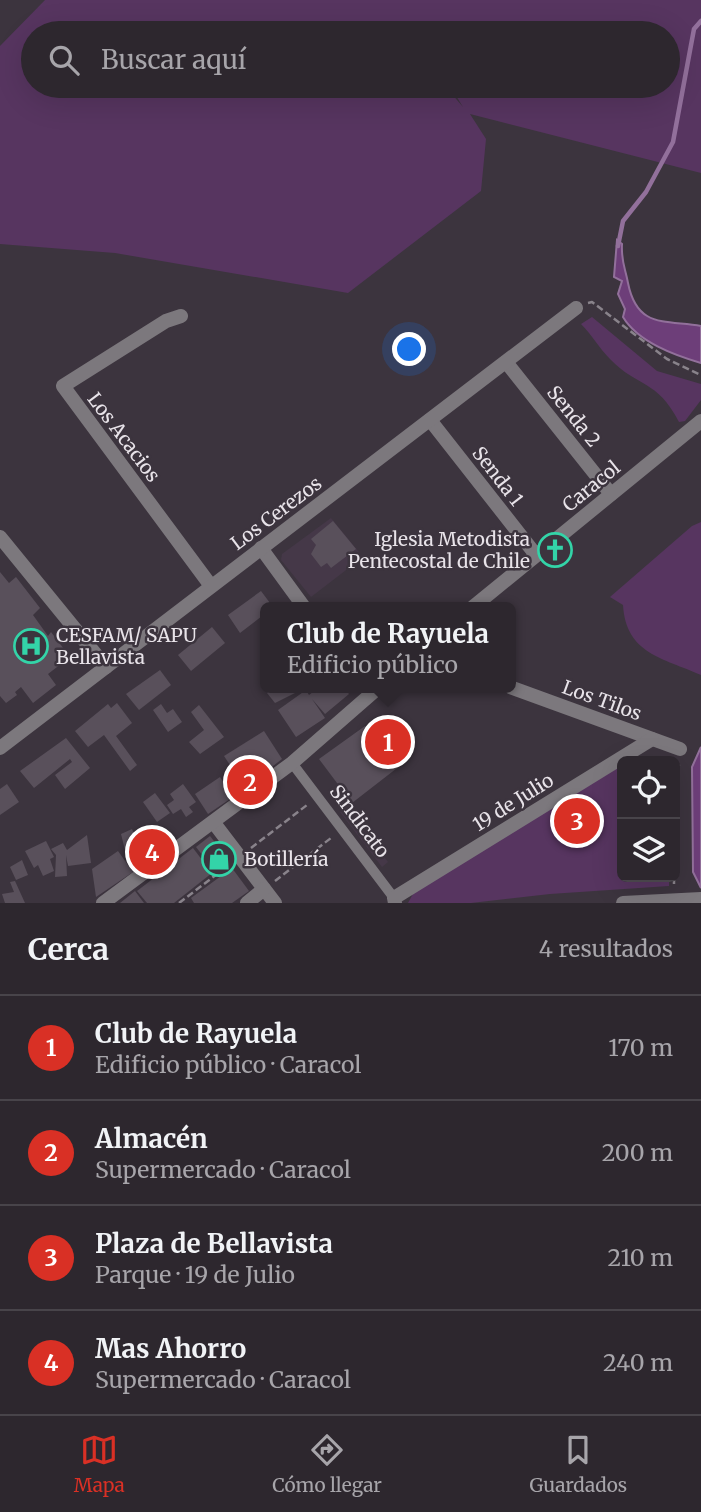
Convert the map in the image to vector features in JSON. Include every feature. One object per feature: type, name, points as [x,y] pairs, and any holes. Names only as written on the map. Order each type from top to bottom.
[{"type":"street","name":"Los Cerezos","points":[[0,748],[576,308]]},
{"type":"street","name":"Los Acacios","points":[[181,316],[166,321],[63,386],[211,586]]},
{"type":"street","name":"Senda 2","points":[[506,362],[611,494]]},
{"type":"street","name":"Senda 1","points":[[430,420],[536,555]]},
{"type":"street","name":"Caracol","points":[[479,602],[701,421]]},
{"type":"street","points":[[0,537],[106,667]]},
{"type":"street","points":[[261,548],[300,602]]},
{"type":"street","name":"Los Tilos","points":[[516,689],[680,749]]},
{"type":"street","points":[[103,903],[292,763],[367,693]]},
{"type":"street","name":"19 de Julio","points":[[394,900],[652,739]]},
{"type":"street","name":"Sindicato","points":[[292,763],[394,900]]},
{"type":"street","points":[[214,823],[275,903]]},
{"type":"street","points":[[247,903],[264,889]]},
{"type":"street","points":[[625,903],[696,899]]},
{"type":"path","points":[[576,308],[592,302],[667,359],[701,375]]},
{"type":"path","points":[[675,819],[680,749]]},
{"type":"path","points":[[264,889],[342,829]]},
{"type":"shaded area","points":[[45,0],[701,0],[701,173],[470,114],[486,139],[481,191],[348,293],[115,253],[0,244],[0,46],[21,25],[21,98],[455,98],[463,107],[457,98],[680,98],[680,21],[24,21]]},
{"type":"shaded area","points":[[617,240],[622,244],[628,283],[638,308],[645,315],[664,322],[701,326],[701,363],[668,352],[647,340],[623,317],[625,309],[618,294],[622,281],[614,277]]},
{"type":"shaded area","points":[[592,317],[657,371],[701,384],[701,400],[685,421],[679,422],[663,398],[629,375],[606,355],[581,324]]},
{"type":"shaded area","points":[[331,518],[363,557],[311,597],[281,560],[282,554]]},
{"type":"shaded area","points":[[701,522],[701,675],[660,658],[639,644],[631,634],[623,605],[610,597],[692,526]]},
{"type":"shaded area","points":[[701,747],[701,888],[693,872],[692,767]]},
{"type":"shaded area","points":[[617,768],[617,882],[669,882],[669,886],[550,894],[471,903],[408,903],[414,892]]},
{"type":"shaded area","points":[[346,807],[388,862],[382,867],[340,812]]},
{"type":"building","points":[[333,521],[356,549],[331,568],[327,563],[321,567],[311,554],[316,545],[311,539]]},
{"type":"building","name":"CESFAM/ SAPU Bellavista","points":[[0,572],[9,583],[16,577],[40,608],[33,615],[48,636],[51,632],[70,657],[48,674],[56,685],[33,703],[21,687],[15,692],[17,695],[6,703],[0,696]]},
{"type":"building","points":[[261,591],[269,602],[260,602],[260,618],[240,633],[228,615]]},
{"type":"building","points":[[212,627],[225,643],[191,671],[178,655]]},
{"type":"building","points":[[160,670],[171,685],[139,710],[126,694]]},
{"type":"building","points":[[267,693],[295,693],[275,703]]},
{"type":"building","points":[[302,693],[349,694],[325,714],[312,699],[325,718],[296,737],[278,710]]},
{"type":"building","points":[[117,703],[132,723],[116,736],[137,765],[130,771],[104,735],[88,747],[75,731],[108,704],[111,708]]},
{"type":"building","points":[[161,704],[167,713],[173,709],[182,722],[168,732],[153,710]]},
{"type":"building","points":[[199,705],[224,737],[200,754],[189,742],[204,730],[191,712]]},
{"type":"building","points":[[379,717],[410,758],[352,803],[319,759],[365,726],[385,752],[367,725]]},
{"type":"building","points":[[264,731],[282,759],[245,788],[224,756]]},
{"type":"building","points":[[66,738],[90,768],[65,789],[55,775],[72,762],[70,759],[34,788],[20,771]]},
{"type":"building","points":[[220,777],[233,797],[208,814],[195,794]]},
{"type":"building","points":[[7,784],[19,802],[0,815],[0,789]]},
{"type":"building","points":[[183,784],[196,802],[189,807],[193,812],[186,817],[181,809],[173,814],[167,805],[174,800],[170,794]]},
{"type":"building","points":[[155,793],[170,813],[157,822],[143,802]]},
{"type":"building","points":[[132,829],[146,859],[136,867],[126,854],[121,834]]},
{"type":"building","points":[[165,829],[174,843],[148,859],[140,844]]},
{"type":"building","points":[[87,835],[91,863],[68,866],[66,855],[67,876],[55,877],[56,855],[51,849],[63,843],[67,850]]},
{"type":"building","points":[[210,836],[217,845],[203,856],[196,847]]},
{"type":"building","points":[[46,841],[54,857],[50,859],[54,871],[43,876],[38,865],[34,868],[25,851]]},
{"type":"building","points":[[193,848],[212,873],[174,903],[147,903],[137,891]]},
{"type":"building","points":[[118,851],[133,872],[96,897],[92,869]]},
{"type":"building","points":[[221,852],[229,862],[215,873],[207,863]]},
{"type":"building","points":[[22,860],[28,875],[16,880],[10,867]]},
{"type":"building","points":[[232,868],[249,891],[232,903],[194,903],[191,898]]},
{"type":"building","points":[[15,881],[25,903],[5,903],[2,894],[14,892],[10,882]]},
{"type":"building","points":[[135,891],[144,903],[120,903]]},
{"type":"waterway","points":[[618,246],[623,221],[646,192],[673,142],[694,29],[701,21]]},
{"type":"place","name":"Iglesia Metodista Pentecostal de Chile","points":[[555,550]]},
{"type":"place","name":"CESFAM/ SAPU Bellavista","points":[[31,646]]},
{"type":"place","name":"Club de Rayuela","points":[[388,742]]},
{"type":"place","name":"Almacén","points":[[250,782]]},
{"type":"place","name":"Plaza de Bellavista","points":[[577,821]]},
{"type":"place","name":"Mas Ahorro","points":[[152,852]]},
{"type":"place","name":"Botillería","points":[[219,859]]}]
